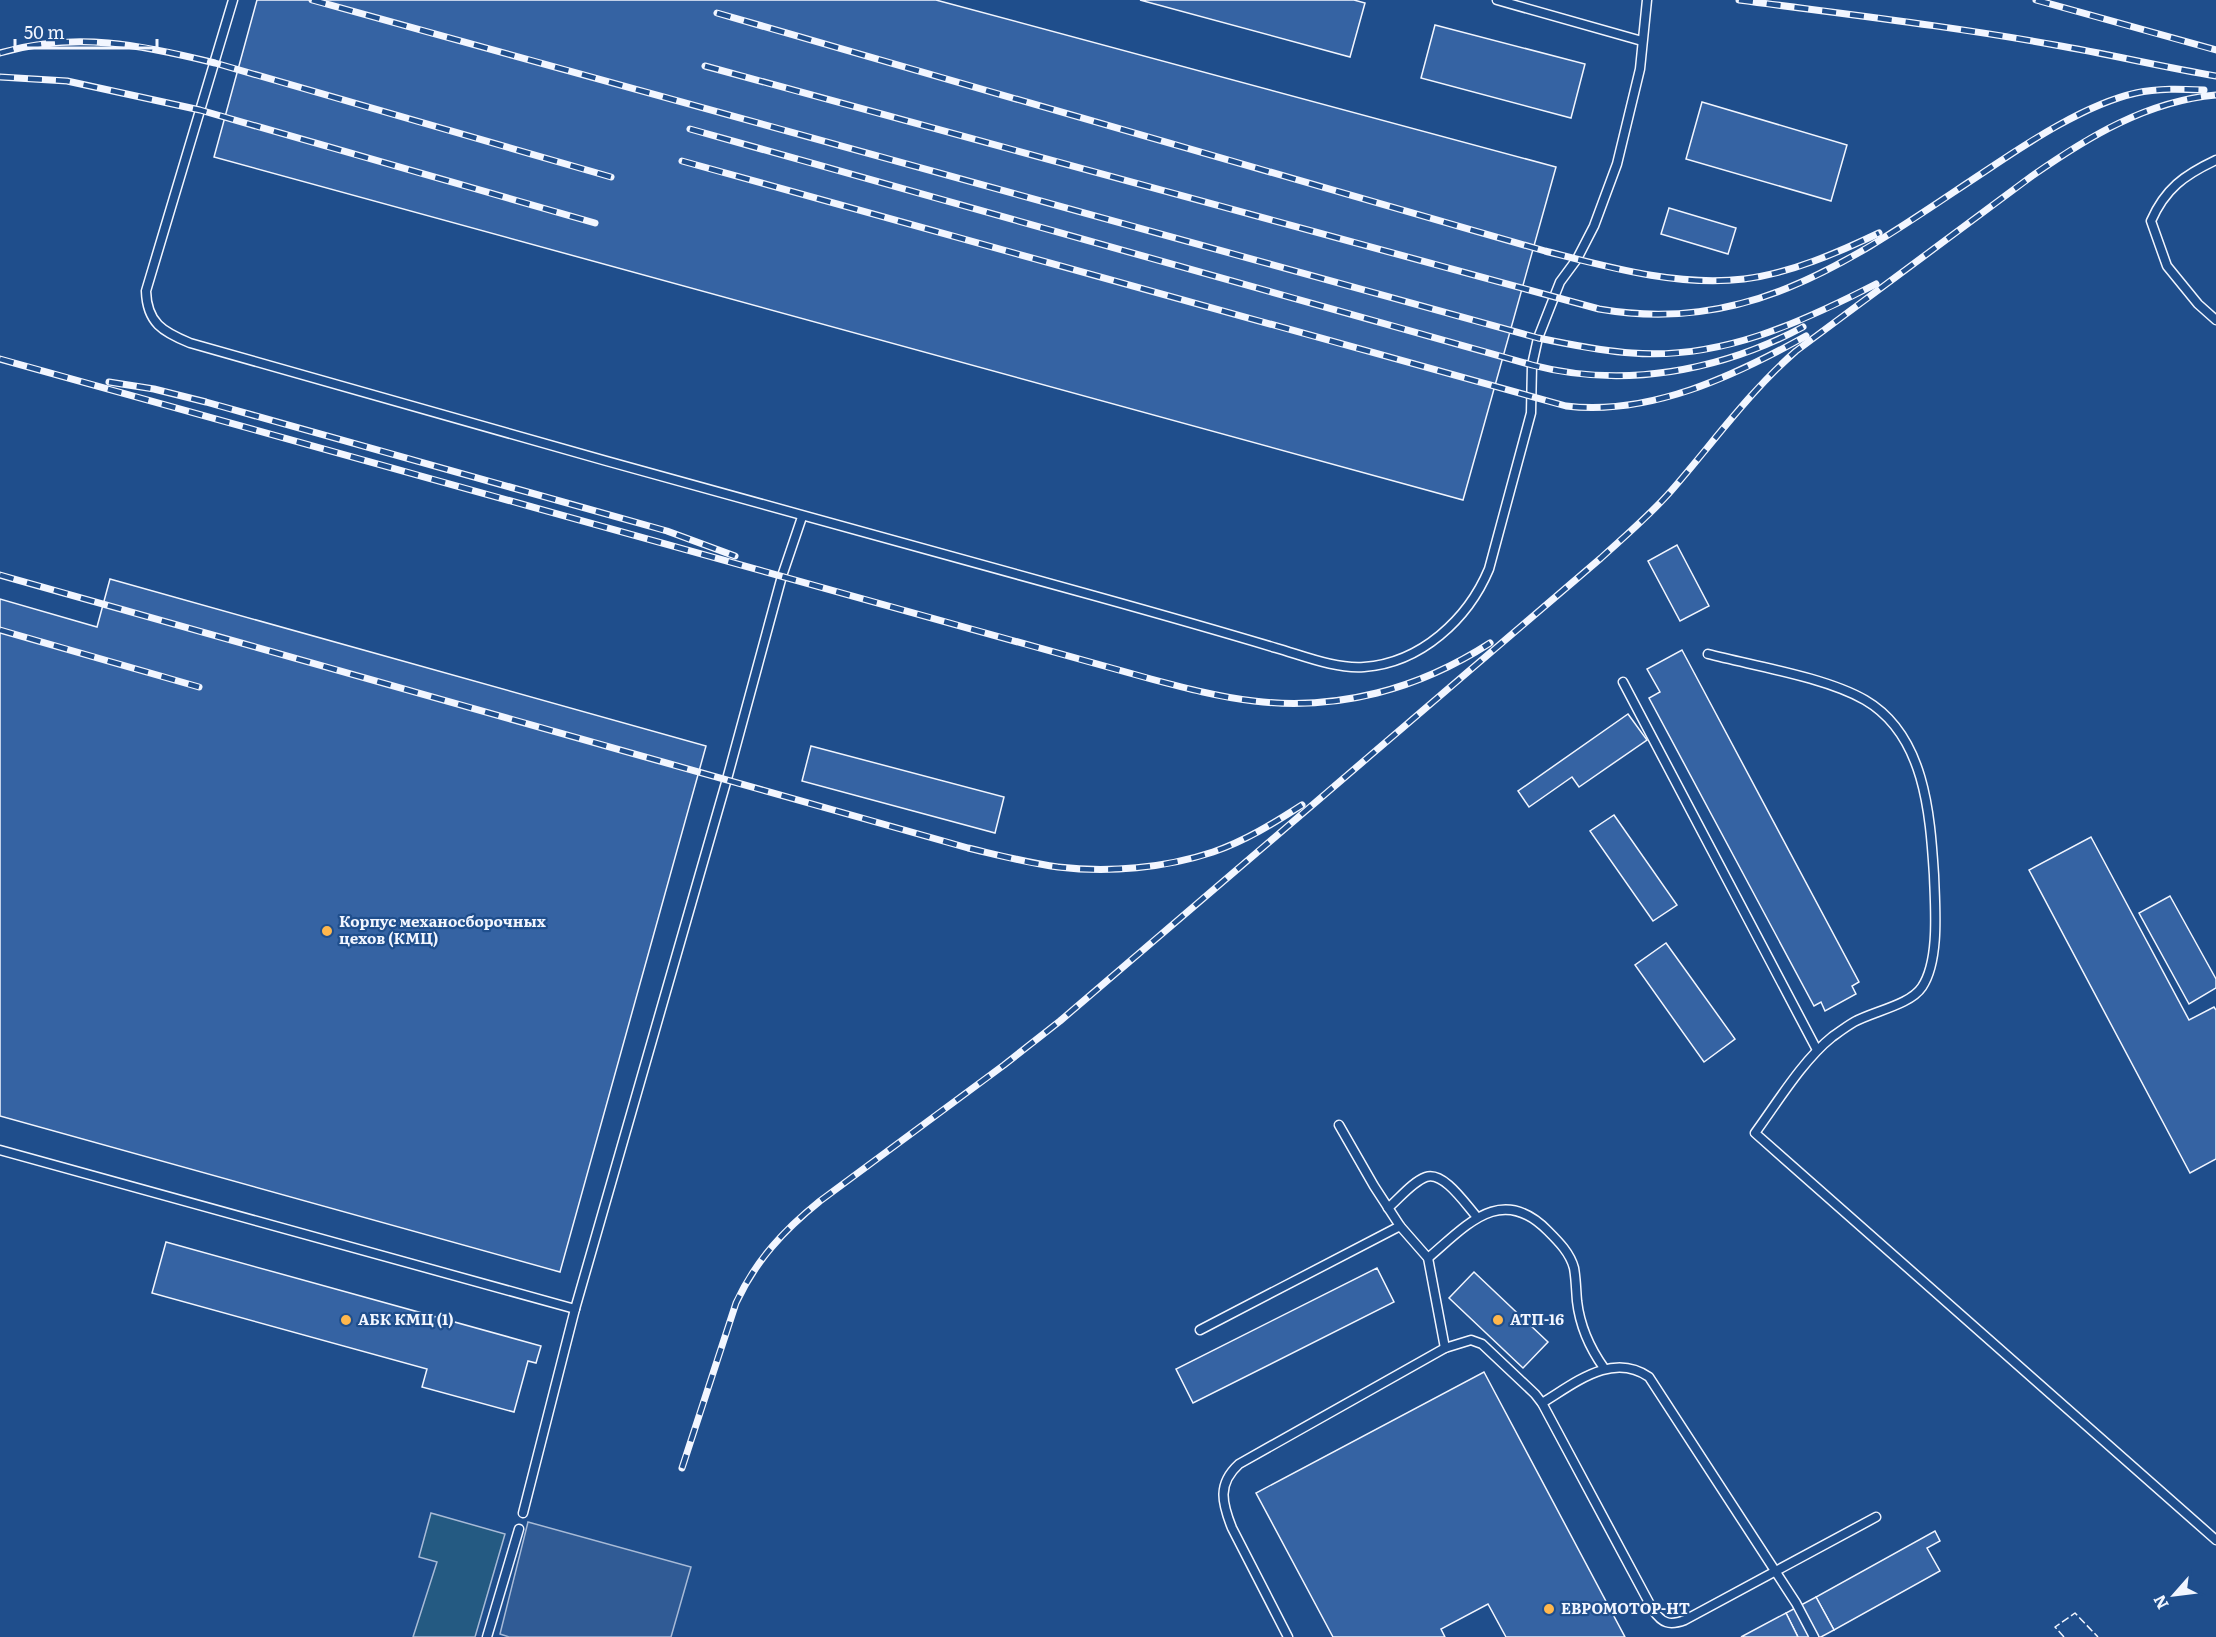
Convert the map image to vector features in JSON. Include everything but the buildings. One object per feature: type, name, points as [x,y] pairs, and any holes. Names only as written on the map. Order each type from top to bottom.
[{"type":"lane","points":[[233,0],[146,291],[146,304],[151,316],[159,327],[171,335],[190,343],[802,517],[1125,604],[1329,663],[1365,668],[1404,658],[1441,636],[1481,587],[1489,569],[1531,413],[1532,365],[1538,338],[1560,282],[1577,259],[1594,226],[1617,164],[1640,69],[1647,0]]},
{"type":"lane","points":[[1497,0],[1642,41]]},
{"type":"lane","points":[[2216,160],[2198,168],[2176,184],[2160,201],[2151,221],[2167,266],[2198,304],[2216,320]]},
{"type":"lane","points":[[523,1513],[575,1309],[727,779],[782,576],[802,517]]},
{"type":"lane","points":[[1708,654],[1808,679],[1866,701],[1884,714],[1900,733],[1912,755],[1928,808],[1935,892],[1935,929],[1928,978],[1911,998],[1855,1022],[1817,1050],[1755,1132],[2216,1540]]},
{"type":"lane","points":[[1623,682],[1817,1050]]},
{"type":"lane","points":[[1339,1125],[1400,1226],[1428,1258],[1445,1348]]},
{"type":"lane","points":[[0,1150],[575,1309]]},
{"type":"lane","points":[[1388,1208],[1418,1181],[1427,1177],[1436,1177],[1445,1182],[1477,1217]]},
{"type":"lane","points":[[1428,1258],[1477,1217],[1494,1210],[1526,1214],[1540,1223],[1567,1252],[1574,1267],[1579,1315],[1584,1332],[1590,1348],[1604,1368]]},
{"type":"lane","points":[[1200,1330],[1400,1226]]},
{"type":"lane","points":[[1288,1637],[1232,1528],[1225,1509],[1222,1494],[1231,1471],[1239,1464],[1445,1348],[1471,1340],[1482,1344],[1542,1403],[1660,1619],[1667,1624],[1685,1620],[1876,1516]]},
{"type":"lane","points":[[1542,1403],[1604,1368],[1620,1366],[1632,1368],[1649,1377],[1776,1572],[1814,1637]]},
{"type":"lane","points":[[487,1637],[519,1529]]},
{"type":"shaded area","points":[[431,1513],[505,1534],[475,1637],[413,1637],[437,1562],[419,1557]]},
{"type":"shaded area","points":[[528,1522],[691,1567],[671,1637],[509,1637],[500,1634]]},
{"type":"railway","points":[[312,0],[1538,338],[1585,347],[1620,352],[1665,354],[1728,345],[1789,325],[1876,284]]},
{"type":"railway","points":[[1739,0],[2016,38],[2216,76]]},
{"type":"railway","points":[[2036,0],[2216,50]]},
{"type":"railway","points":[[717,13],[1545,251],[1643,274],[1719,281],[1762,276],[1813,261],[1879,233]]},
{"type":"railway","points":[[0,53],[28,46],[82,42],[135,46],[161,51],[215,63],[611,177]]},
{"type":"railway","points":[[705,66],[1599,309],[1655,314],[1708,310],[1757,299],[1804,281],[1894,231],[2038,137],[2077,115],[2117,98],[2144,91],[2204,90]]},
{"type":"railway","points":[[0,77],[67,81],[200,110],[595,223]]},
{"type":"railway","points":[[682,1468],[736,1303],[762,1259],[807,1212],[1060,1021],[1601,558],[1663,500],[1746,401],[1796,351],[2032,176],[2075,148],[2142,113],[2166,105],[2216,95]]},
{"type":"railway","points":[[690,129],[1532,365],[1567,372],[1601,375],[1671,372],[1739,355],[1803,327]]},
{"type":"railway","points":[[682,161],[1566,406],[1597,408],[1660,399],[1721,378],[1806,336]]},
{"type":"railway","points":[[0,359],[1151,679],[1228,697],[1254,701],[1316,703],[1377,693],[1435,673],[1490,643]]},
{"type":"railway","points":[[109,382],[154,389],[206,402],[667,531],[735,556]]},
{"type":"railway","points":[[0,575],[1013,859],[1077,869],[1137,868],[1176,862],[1225,848],[1270,825],[1302,805]]},
{"type":"railway","points":[[0,630],[199,687]]},
{"type":"fence","points":[[2064,1637],[2055,1627],[2075,1613],[2098,1637]]},
{"type":"place","name":"Корпус механосборочных цехов (КМЦ)","points":[[327,931]]},
{"type":"place","name":"АБК КМЦ (1)","points":[[346,1320]]},
{"type":"place","name":"АТП-16","points":[[1498,1320]]},
{"type":"place","name":"ЕВРОМОТОР-НТ","points":[[1549,1609]]}]
